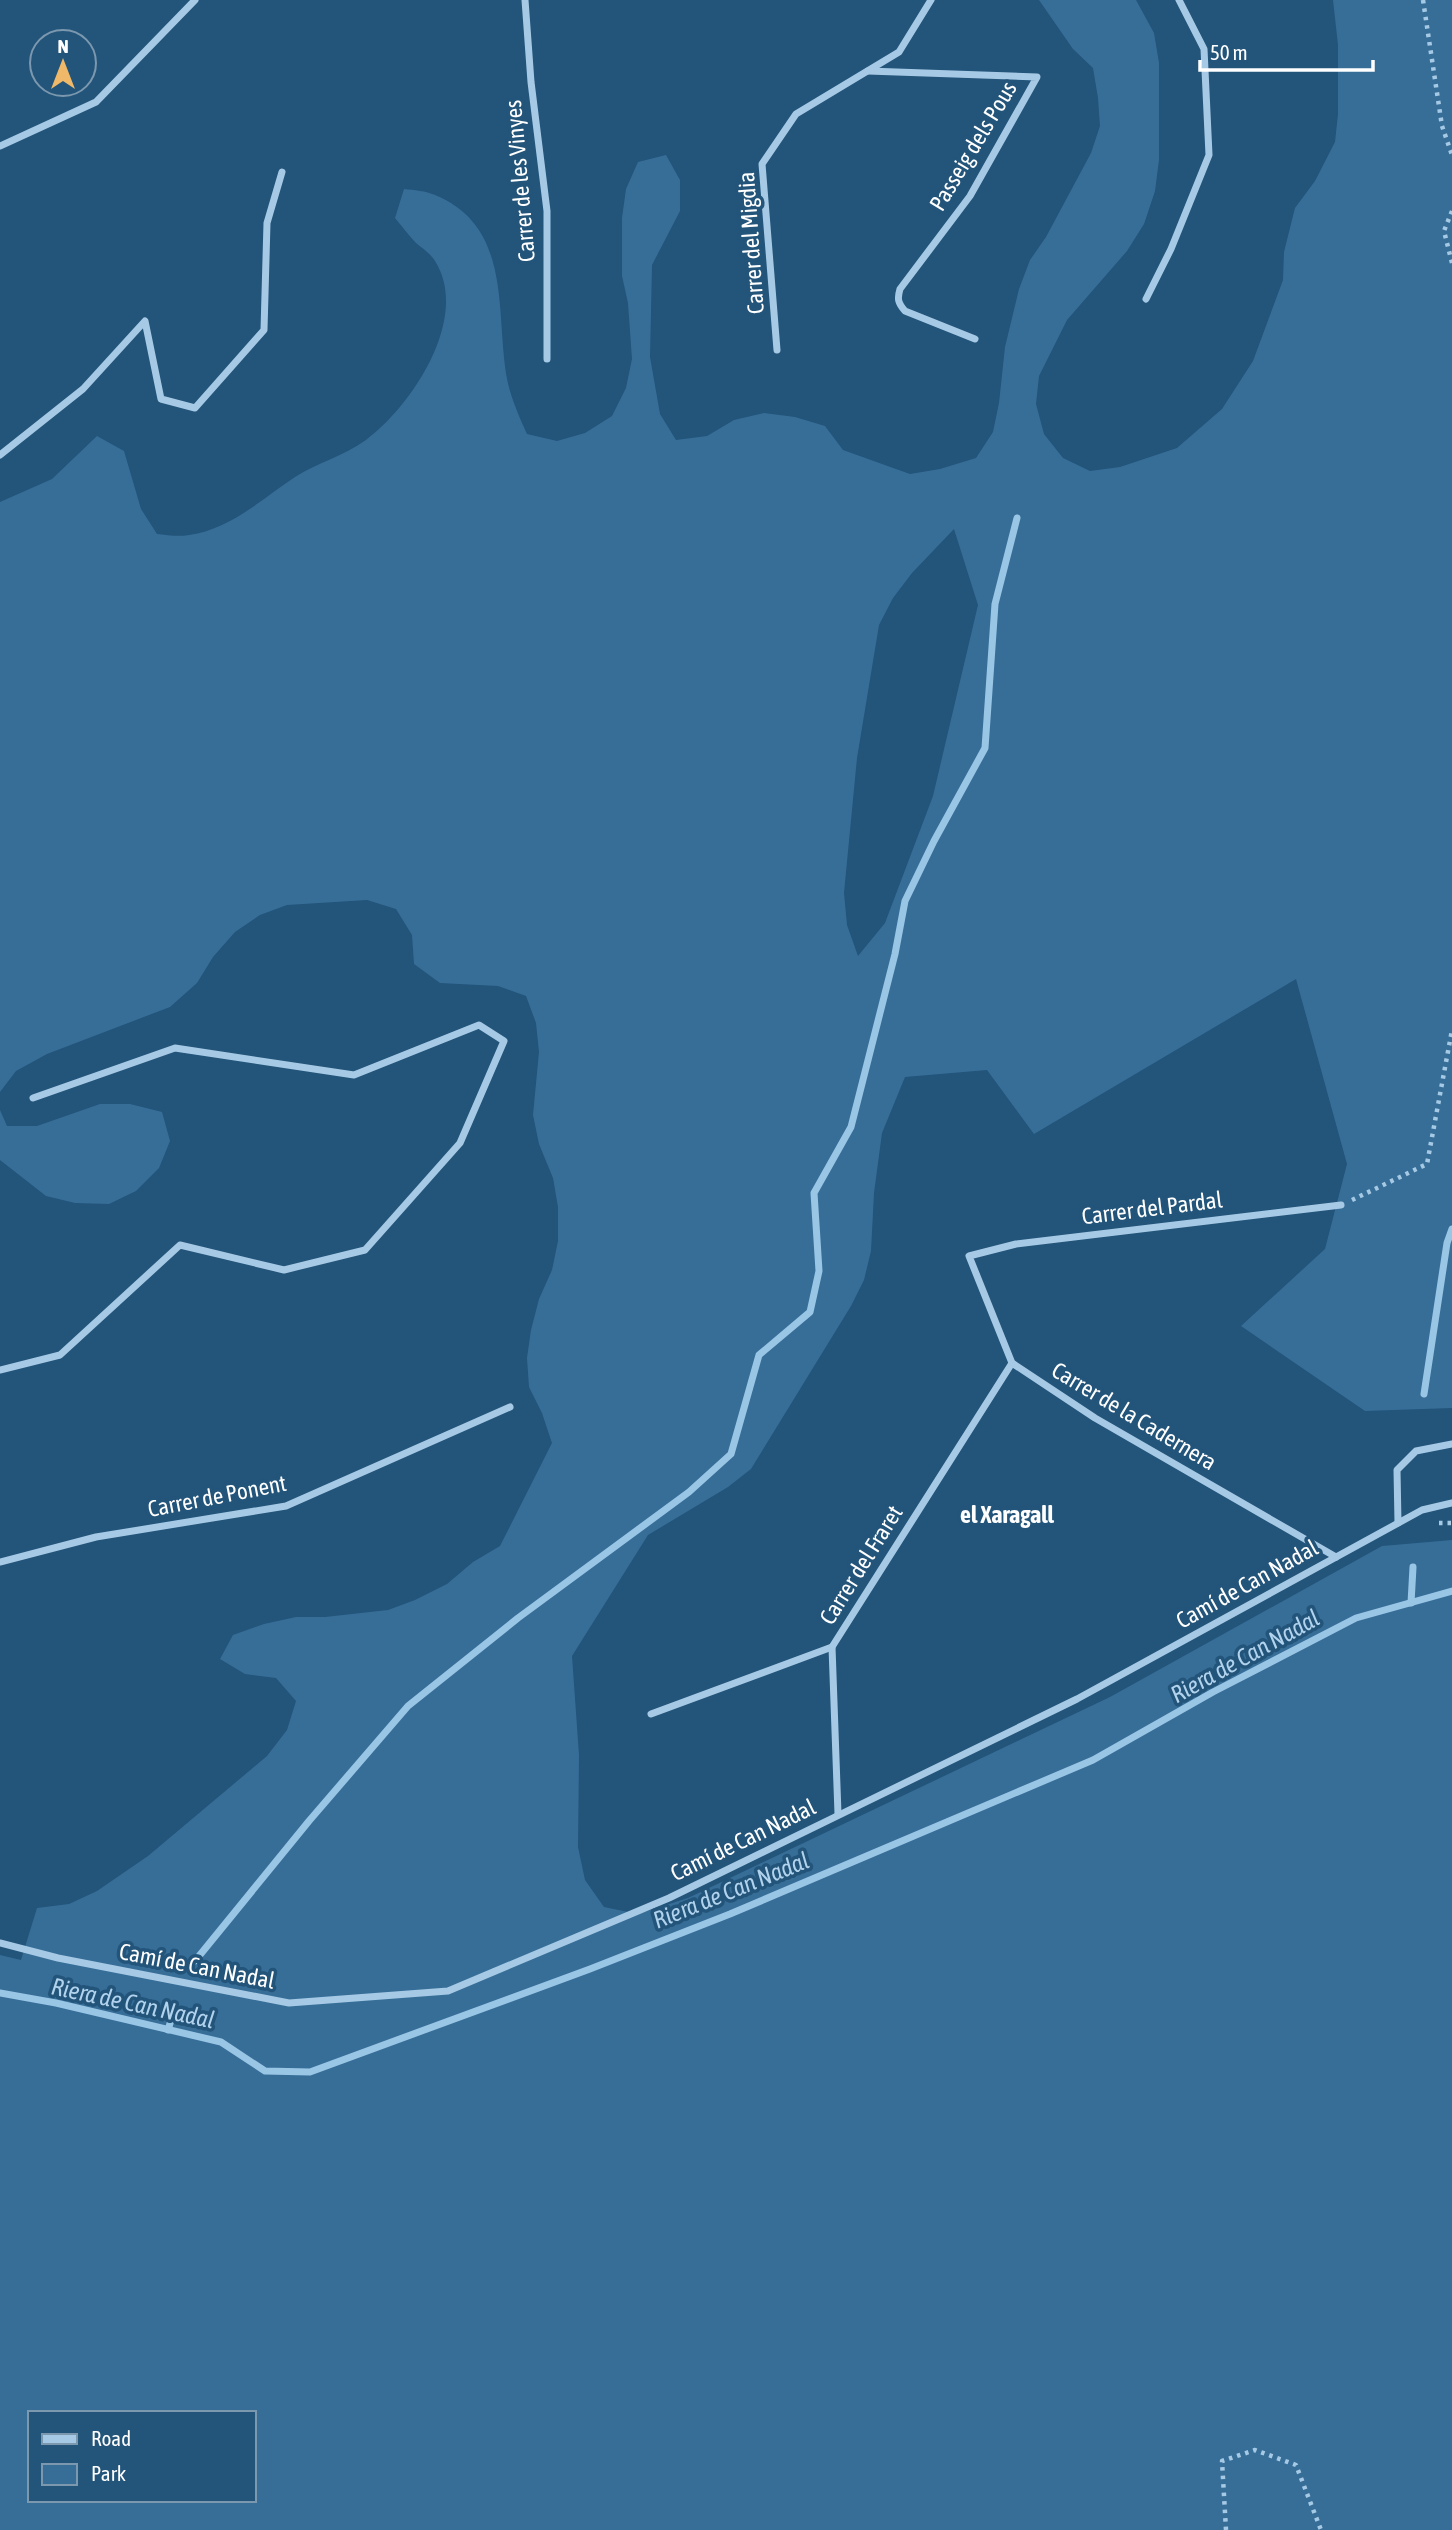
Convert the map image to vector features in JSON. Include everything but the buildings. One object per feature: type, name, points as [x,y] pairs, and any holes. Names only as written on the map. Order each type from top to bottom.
[{"type":"street","points":[[0,146],[96,102],[195,0]]},
{"type":"street","name":"Carrer de les Vinyes","points":[[525,0],[531,82],[547,211],[547,359]]},
{"type":"street","name":"Carrer del Migdia","points":[[778,350],[762,164],[796,114],[899,52],[931,0]]},
{"type":"street","points":[[1146,299],[1171,249],[1209,155],[1204,49],[1179,0]]},
{"type":"street","name":"Passeig dels Pous","points":[[868,71],[1037,77],[970,195],[900,289],[898,296],[899,304],[905,311],[975,339]]},
{"type":"street","points":[[0,455],[83,389],[145,321],[161,399],[195,408],[264,330],[267,223],[282,172]]},
{"type":"street","points":[[0,1370],[60,1355],[180,1245],[284,1270],[365,1250],[460,1143],[503,1041],[479,1025],[354,1074],[175,1048],[33,1098]]},
{"type":"street","name":"Carrer del Pardal","points":[[1012,1363],[969,1256],[1016,1244],[1341,1205]]},
{"type":"street","name":"Carrer de la Cadernera","points":[[1012,1363],[1095,1418],[1336,1557]]},
{"type":"street","name":"Carrer del Fraret","points":[[838,1814],[832,1647],[1012,1363]]},
{"type":"street","name":"Carrer de Ponent","points":[[0,1562],[96,1537],[286,1506],[510,1408]]},
{"type":"street","points":[[1398,1523],[1397,1470],[1416,1451],[1452,1444]]},
{"type":"street","name":"Camí de Can Nadal","points":[[0,1943],[58,1958],[289,2003],[448,1991],[669,1898],[1077,1699],[1422,1510],[1452,1503]]},
{"type":"street","points":[[651,1714],[832,1647]]},
{"type":"path","points":[[1423,0],[1442,126],[1452,155]]},
{"type":"path","points":[[1452,211],[1444,231],[1452,262]]},
{"type":"path","points":[[1341,1205],[1427,1164],[1452,1030]]},
{"type":"path","points":[[1226,2530],[1222,2461],[1255,2450],[1296,2465],[1321,2530]]},
{"type":"green space","points":[[1039,0],[1136,0],[1154,33],[1159,63],[1159,160],[1155,191],[1144,224],[1127,251],[1067,320],[1039,376],[1036,404],[1044,434],[1063,458],[1090,471],[1120,467],[1177,448],[1222,409],[1253,361],[1283,280],[1284,252],[1295,208],[1315,181],[1335,142],[1338,114],[1338,45],[1333,0],[1452,0],[1452,1408],[1365,1411],[1241,1326],[1325,1249],[1347,1164],[1296,979],[1034,1134],[987,1070],[905,1077],[882,1133],[874,1193],[871,1251],[864,1280],[851,1306],[751,1469],[728,1487],[648,1535],[572,1656],[579,1755],[578,1847],[585,1880],[604,1907],[638,1914],[688,1898],[1110,1697],[1382,1546],[1452,1540],[1452,2530],[0,2530],[0,1955],[21,1960],[37,1908],[69,1904],[97,1891],[148,1856],[267,1756],[287,1730],[296,1701],[276,1678],[245,1674],[220,1659],[233,1635],[296,1617],[325,1617],[388,1610],[447,1584],[473,1562],[500,1546],[552,1443],[542,1413],[529,1387],[527,1358],[539,1299],[552,1270],[558,1241],[558,1207],[553,1178],[539,1144],[533,1115],[539,1052],[536,1023],[526,996],[498,986],[440,983],[414,964],[412,935],[396,909],[367,900],[287,905],[260,915],[235,932],[213,957],[197,983],[170,1007],[47,1054],[16,1071],[0,1092],[0,502],[52,479],[97,436],[124,451],[141,509],[157,534],[189,535],[204,532],[232,520],[295,477],[366,440],[401,406],[417,384],[431,360],[441,334],[446,308],[444,284],[435,261],[395,218],[404,189],[431,194],[460,209],[477,228],[489,250],[500,300],[507,379],[527,434],[557,441],[585,433],[612,416],[626,388],[632,359],[628,303],[622,276],[622,218],[626,189],[638,162],[666,155],[680,180],[680,211],[652,265],[650,357],[660,414],[676,440],[707,436],[734,420],[764,413],[795,417],[825,426],[843,450],[910,474],[940,469],[976,458],[993,432],[1005,347],[1019,289],[1030,260],[1046,237],[1091,153],[1100,126],[1093,68],[1073,49]],"holes":[[[954,529],[978,605],[933,796],[885,923],[858,956],[847,925],[844,893],[857,758],[879,625],[893,598],[912,573]]]},
{"type":"green space","points":[[100,1104],[130,1104],[162,1112],[170,1141],[159,1168],[136,1191],[109,1204],[75,1203],[46,1196],[0,1160],[0,1110],[7,1126],[37,1126]]},
{"type":"waterway","points":[[195,1961],[309,1821],[408,1706],[518,1618],[689,1492],[731,1454],[759,1355],[810,1312],[819,1271],[814,1193],[851,1127],[895,954],[905,901],[934,841],[985,748],[995,604],[1017,518]]},
{"type":"waterway","points":[[1424,1394],[1447,1243],[1452,1229]]},
{"type":"waterway","points":[[1411,1603],[1413,1567]]},
{"type":"waterway","name":"Riera de Can Nadal","points":[[0,1993],[56,2003],[221,2042],[265,2071],[310,2072],[590,1969],[730,1914],[1093,1760],[1213,1692],[1356,1618],[1452,1591]]},
{"type":"waterway","points":[[168,2030],[175,2007]]},
{"type":"district","name":"el Xaragall","points":[[1007,1514]]}]
